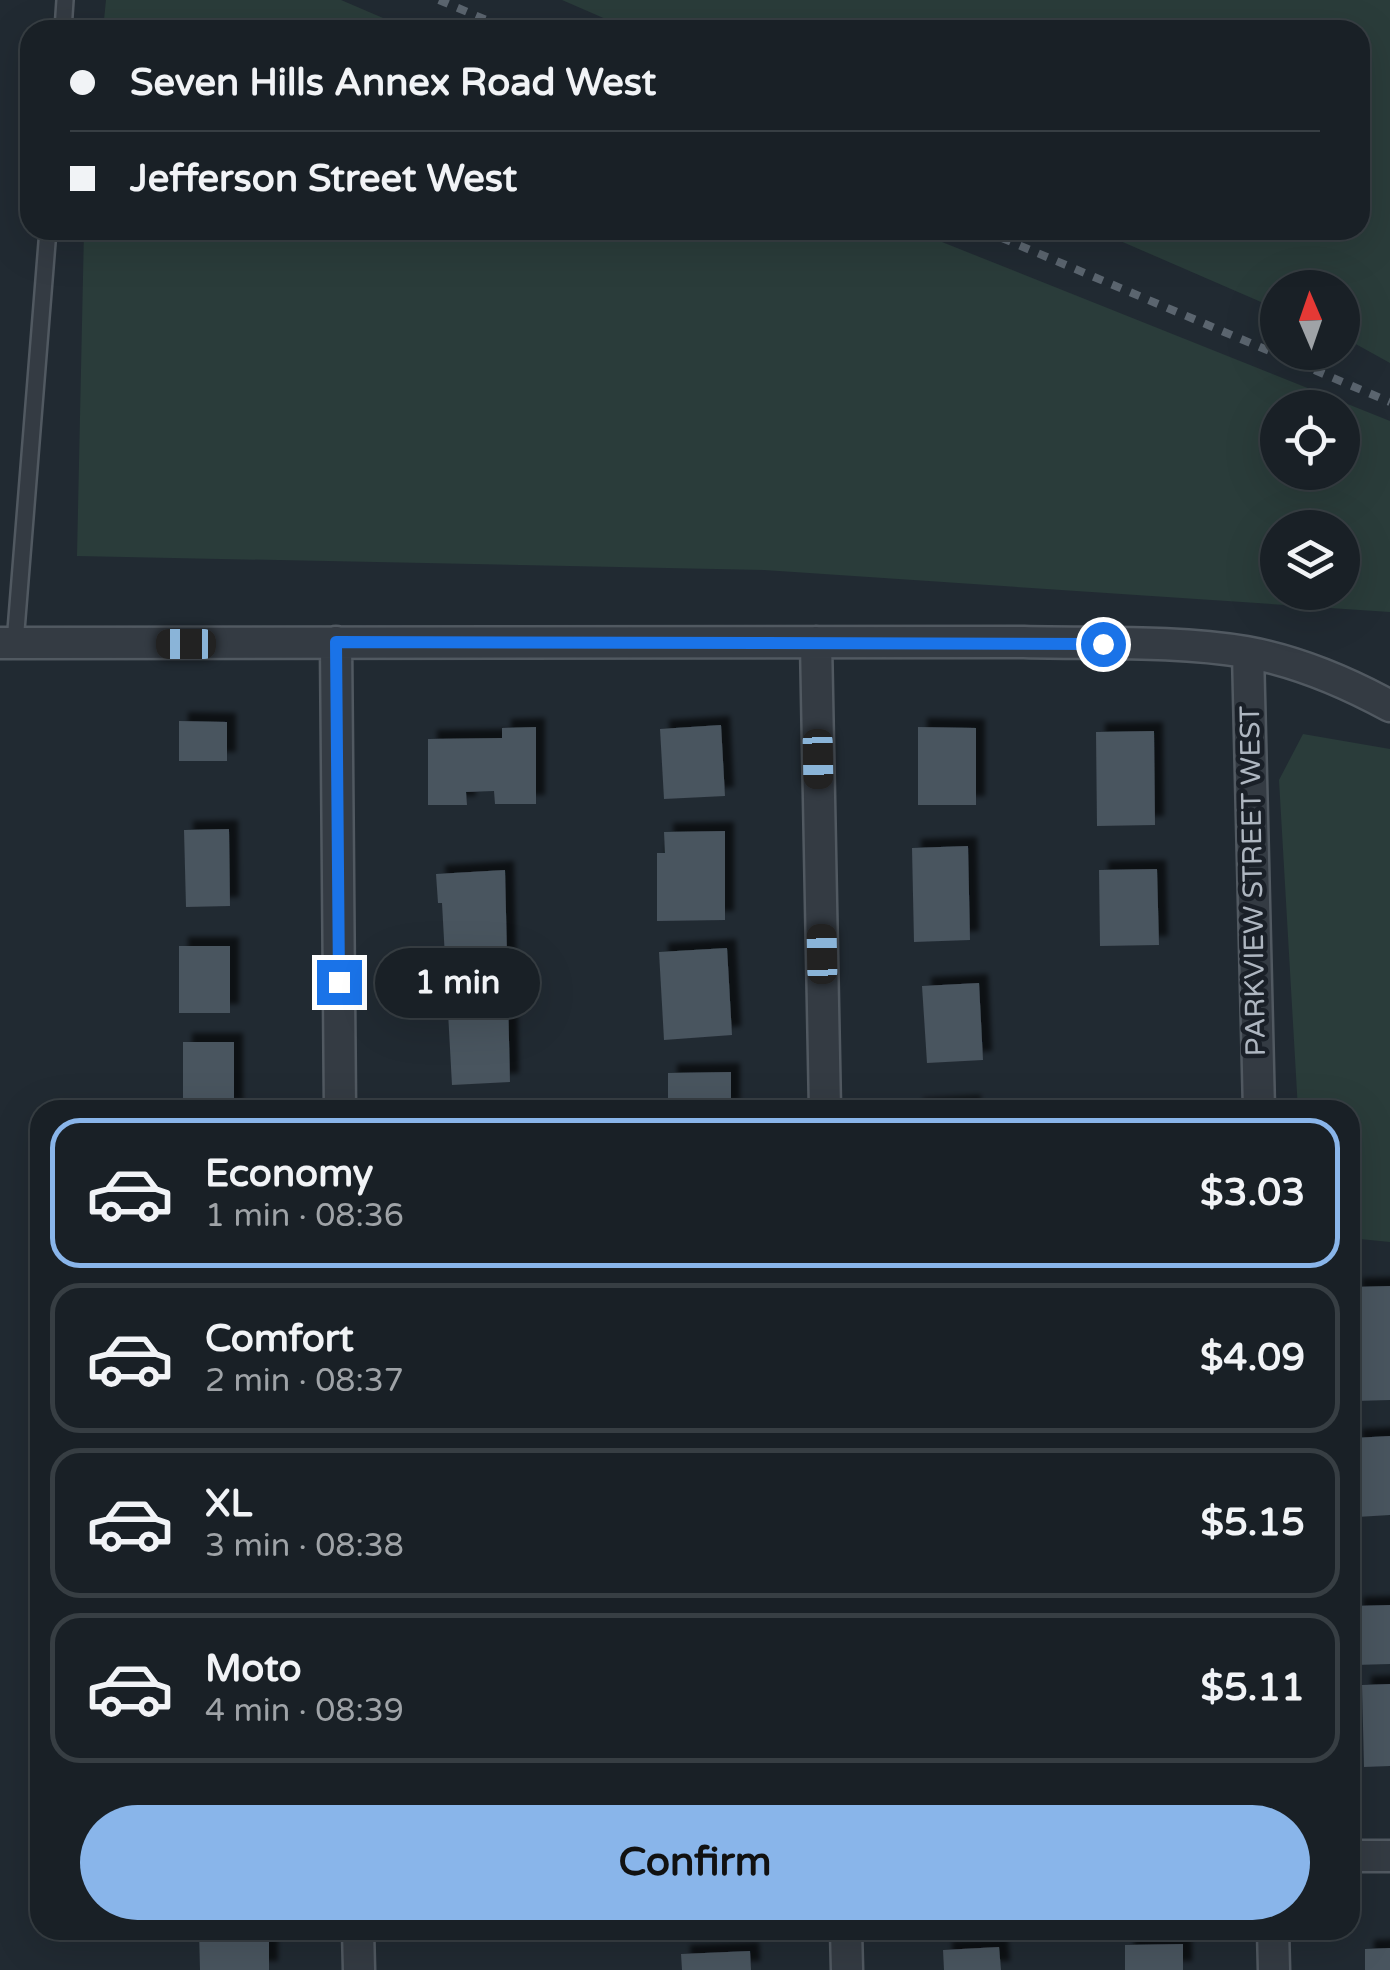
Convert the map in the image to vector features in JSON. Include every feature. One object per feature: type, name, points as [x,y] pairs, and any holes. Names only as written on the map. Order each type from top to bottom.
[{"type":"street","points":[[336,642],[340,1100]]},
{"type":"street","points":[[7,643],[816,642],[1182,646],[1248,652],[1329,676],[1390,706]]},
{"type":"street","points":[[816,642],[825,1100]]},
{"type":"street","name":"PARKVIEW STREET WEST","points":[[1248,652],[1258,1100]]},
{"type":"street","points":[[1360,1856],[1390,1856]]},
{"type":"street","points":[[358,1940],[359,1970]]},
{"type":"street","points":[[846,1940],[847,1970]]},
{"type":"street","points":[[1273,1940],[1274,1970]]},
{"type":"lane","points":[[7,643],[47,240]]},
{"type":"shaded area","points":[[106,0],[341,0],[388,20],[104,20]]},
{"type":"shaded area","points":[[562,0],[1390,0],[1390,363],[1360,346],[1360,270],[1260,270],[1260,302],[1118,240],[1370,240],[1370,20],[608,20]]},
{"type":"shaded area","points":[[84,240],[937,240],[1312,390],[1260,390],[1260,490],[1360,490],[1360,409],[1390,421],[1390,612],[1360,610],[1360,510],[1260,510],[1260,603],[764,570],[77,556]]},
{"type":"shaded area","points":[[1303,734],[1390,749],[1390,1242],[1360,1239],[1360,1100],[1297,1100],[1279,780]]},
{"type":"building","points":[[179,721],[227,722],[227,761],[179,761]]},
{"type":"building","points":[[721,725],[725,796],[664,799],[660,729]]},
{"type":"building","points":[[536,727],[536,804],[495,804],[494,791],[466,792],[467,805],[428,805],[428,739],[502,738],[502,728]]},
{"type":"building","points":[[918,727],[976,728],[976,805],[918,805]]},
{"type":"building","points":[[1154,731],[1155,825],[1097,826],[1096,732]]},
{"type":"building","points":[[229,829],[230,906],[186,907],[184,830]]},
{"type":"building","points":[[725,831],[725,920],[657,921],[657,853],[665,853],[664,832]]},
{"type":"building","points":[[968,846],[970,940],[914,942],[912,848]]},
{"type":"building","points":[[1157,869],[1159,945],[1100,946],[1099,870]]},
{"type":"building","points":[[505,870],[510,1082],[452,1085],[442,903],[438,903],[436,874]]},
{"type":"building","points":[[179,946],[230,946],[230,1013],[179,1013]]},
{"type":"building","points":[[727,948],[732,1035],[664,1040],[659,952]]},
{"type":"building","points":[[979,983],[983,1060],[927,1063],[922,986]]},
{"type":"building","points":[[183,1042],[234,1042],[234,1100],[183,1100]]},
{"type":"building","points":[[731,1072],[731,1100],[668,1100],[668,1073]]},
{"type":"building","points":[[1390,1286],[1390,1400],[1360,1401],[1360,1287]]},
{"type":"building","points":[[1390,1436],[1390,1515],[1360,1517],[1360,1438]]},
{"type":"building","points":[[1390,1605],[1390,1664],[1360,1665],[1360,1606]]},
{"type":"building","points":[[1390,1684],[1390,1766],[1364,1767],[1362,1685]]},
{"type":"building","points":[[199,1940],[269,1940],[269,1970],[200,1970]]},
{"type":"building","points":[[1183,1944],[1183,1970],[1125,1970],[1125,1945]]},
{"type":"building","points":[[999,1947],[1001,1970],[944,1970],[943,1950]]},
{"type":"building","points":[[1390,1948],[1390,1970],[1365,1970],[1365,1949]]},
{"type":"building","points":[[750,1951],[751,1970],[682,1970],[681,1954]]},
{"type":"railway","points":[[439,0],[486,20]]},
{"type":"railway","points":[[1007,240],[1390,402]]},
{"type":"route","points":[[339,982],[336,642],[1103,644]]}]
